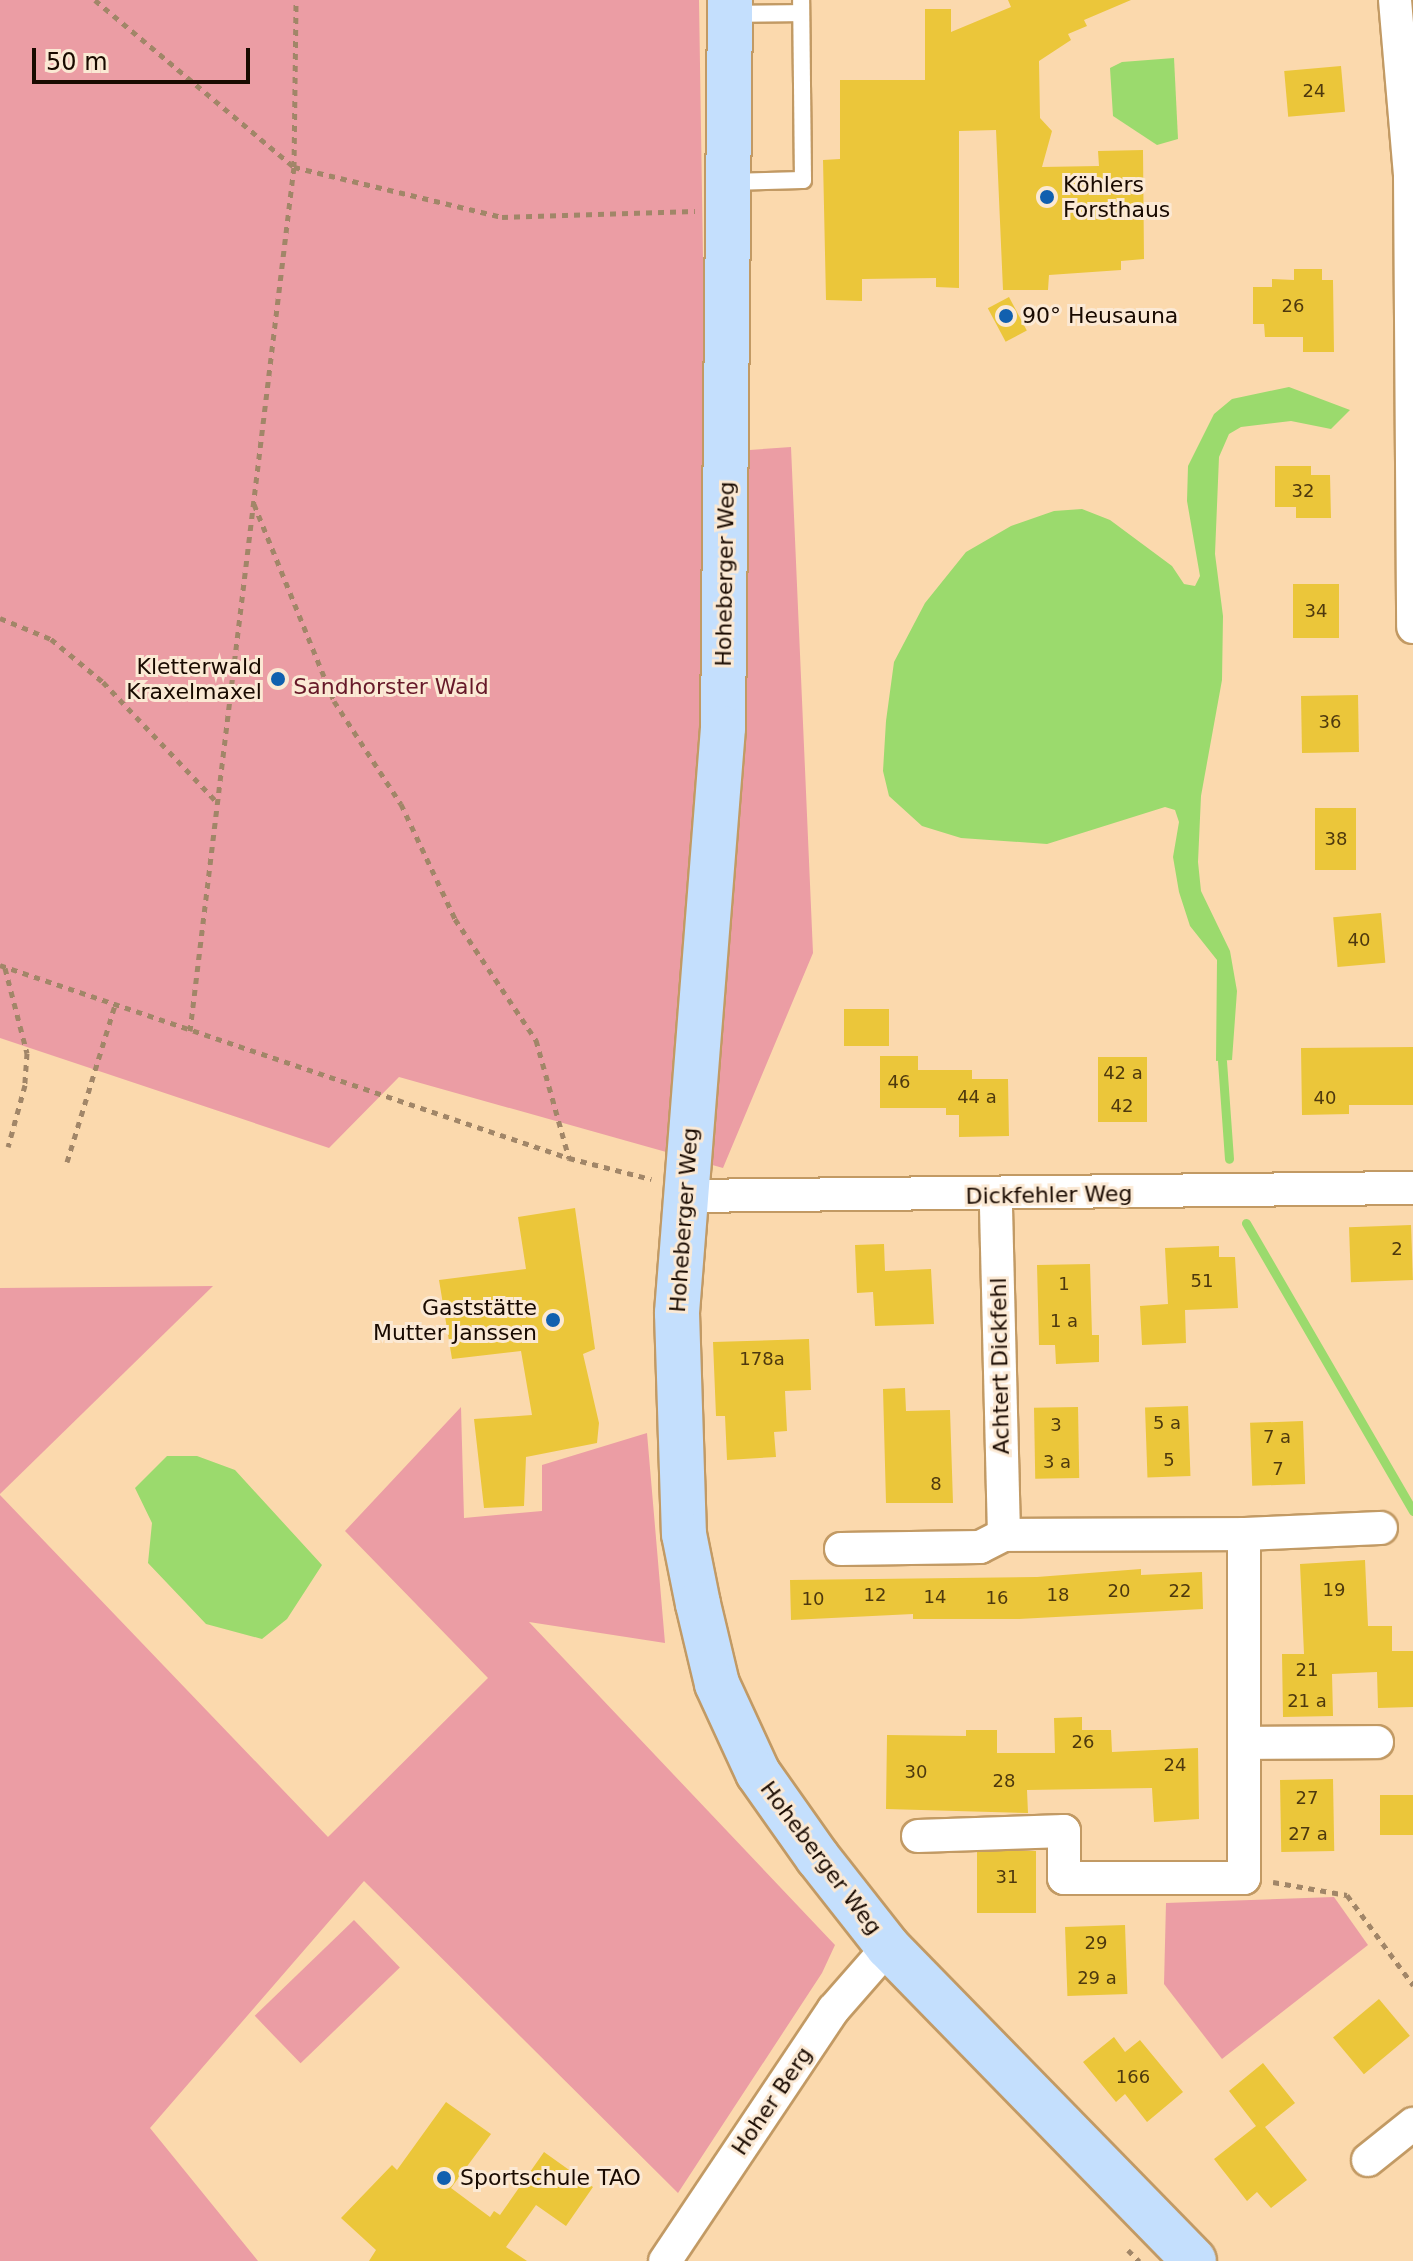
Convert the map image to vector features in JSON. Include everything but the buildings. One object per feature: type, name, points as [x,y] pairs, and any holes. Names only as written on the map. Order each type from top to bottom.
[{"type":"street","points":[[1395,0],[1410,176],[1413,627]]},
{"type":"street","name":"Hoheberger Weg","points":[[730,7],[723,728],[661,1189],[677,1313],[684,1534],[717,1684],[758,1773],[888,1947],[1194,2261]]},
{"type":"street","name":"Dickfehler Weg","points":[[661,1189],[996,1196],[1413,1188]]},
{"type":"street","name":"Achtert Dickfehl","points":[[996,1196],[1004,1535]]},
{"type":"street","points":[[841,1549],[980,1547],[1004,1535],[1244,1534],[1381,1528]]},
{"type":"street","points":[[918,1836],[1064,1831],[1064,1878],[1244,1878],[1244,1534]]},
{"type":"street","points":[[1246,1743],[1377,1742]]},
{"type":"street","name":"Hoher Berg","points":[[665,2261],[834,2009],[888,1947]]},
{"type":"street","points":[[1368,2160],[1413,2124]]},
{"type":"lane","points":[[728,196],[803,180],[801,6],[730,7]]},
{"type":"path","points":[[95,0],[294,167],[502,217],[728,196]]},
{"type":"path","points":[[190,1031],[294,167],[296,0]]},
{"type":"path","points":[[254,503],[334,701],[401,804],[455,919],[536,1040],[569,1158]]},
{"type":"path","points":[[0,618],[51,639],[103,682],[217,802]]},
{"type":"path","points":[[2,966],[661,1189]]},
{"type":"path","points":[[2,966],[27,1053],[25,1085],[8,1147]]},
{"type":"path","points":[[67,1162],[115,1005]]},
{"type":"path","points":[[1244,1878],[1347,1895],[1413,1985]]},
{"type":"path","points":[[1118,2239],[1139,2261]]},
{"type":"green space","name":"Sandhorster Wald","points":[[0,0],[699,0],[706,453],[791,447],[813,953],[723,1168],[399,1077],[329,1148],[0,1038]]},
{"type":"green space","points":[[213,1286],[0,1494],[0,1288]]},
{"type":"green space","points":[[461,1407],[464,1518],[542,1511],[542,1465],[647,1433],[665,1643],[529,1622],[835,1945],[822,1973],[678,2193],[364,1881],[150,2128],[258,2261],[0,2261],[0,1495],[328,1837],[488,1678],[345,1531]]},
{"type":"green space","points":[[1334,1897],[1368,1945],[1222,2059],[1164,1984],[1166,1903]]},
{"type":"green space","points":[[354,1920],[400,1967],[301,2063],[255,2016]]},
{"type":"shaded area","points":[[1174,58],[1178,139],[1157,145],[1113,116],[1110,68],[1122,62]]},
{"type":"shaded area","points":[[1289,387],[1350,410],[1331,429],[1291,421],[1241,427],[1229,434],[1219,457],[1215,554],[1223,616],[1222,680],[1201,796],[1198,862],[1201,891],[1230,951],[1237,991],[1232,1060],[1216,1061],[1217,960],[1190,926],[1179,892],[1173,857],[1179,822],[1175,810],[1165,807],[1047,844],[961,838],[922,826],[889,796],[883,771],[886,721],[894,662],[925,603],[966,552],[1011,526],[1054,511],[1082,509],[1110,520],[1172,566],[1184,584],[1195,586],[1200,576],[1187,501],[1188,466],[1214,414],[1232,399]]},
{"type":"shaded area","points":[[167,1456],[197,1456],[235,1470],[322,1565],[287,1619],[262,1639],[206,1624],[148,1563],[152,1523],[135,1488]]},
{"type":"waterway","points":[[1222,1061],[1229,1159]]},
{"type":"waterway","points":[[1246,1223],[1413,1511]]},
{"type":"place","name":"Köhlers Forsthaus","points":[[1047,197]]},
{"type":"place","name":"90° Heusauna","points":[[1006,316]]},
{"type":"place","name":"Kletterwald Kraxelmaxel","points":[[278,679]]},
{"type":"place","name":"Gaststätte Mutter Janssen","points":[[553,1320]]},
{"type":"place","name":"Sportschule TAO","points":[[444,2178]]}]
